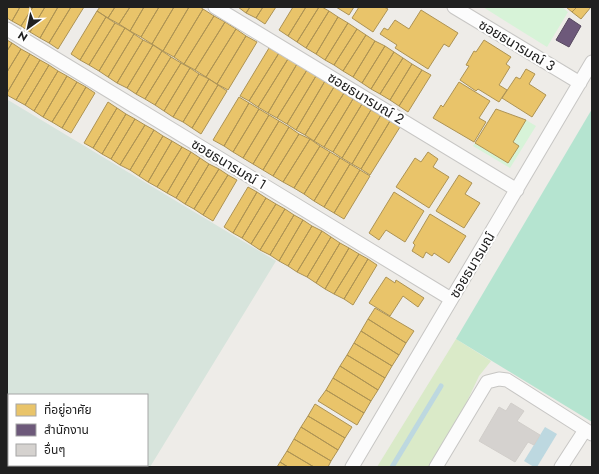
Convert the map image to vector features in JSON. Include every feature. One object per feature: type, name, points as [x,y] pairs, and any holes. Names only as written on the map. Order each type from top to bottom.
[{"type":"street","name":"ซอยธนารมณ์ 2","points":[[215,7],[517,190]]},
{"type":"street","name":"ซอยธนารมณ์ 3","points":[[454,7],[580,83]]},
{"type":"street","name":"ซอยธนารมณ์ 1","points":[[7,29],[452,299]]},
{"type":"street","name":"ซอยธนารมณ์","points":[[352,467],[592,62]]},
{"type":"street","points":[[436,467],[487,382],[499,379],[508,380],[589,432],[561,467]]},
{"type":"green space","points":[[483,7],[562,7],[568,12],[547,47]]},
{"type":"green space","points":[[592,109],[592,422],[456,339]]},
{"type":"green space","points":[[526,120],[536,126],[510,168],[473,146],[475,143],[508,163],[519,146],[513,142]]},
{"type":"green space","points":[[456,339],[491,361],[479,376],[436,467],[377,467]]},
{"type":"shaded area","points":[[8,100],[276,261],[150,467],[7,467]]},
{"type":"water","points":[[545,427],[557,434],[537,467],[534,467],[524,461]]},
{"type":"building: ที่อยู่อาศัย","points":[[7,7],[20,7],[12,21],[7,18]]},
{"type":"building: ที่อยู่อาศัย","points":[[20,7],[33,7],[21,26],[12,21]]},
{"type":"building: ที่อยู่อาศัย","points":[[33,7],[45,7],[30,32],[21,26]]},
{"type":"building: ที่อยู่อาศัย","points":[[45,7],[58,7],[40,38],[30,32]]},
{"type":"building: ที่อยู่อาศัย","points":[[58,7],[71,7],[49,43],[40,38]]},
{"type":"building: ที่อยู่อาศัย","points":[[71,7],[84,7],[58,49],[49,43]]},
{"type":"building: ที่อยู่อาศัย","points":[[100,7],[115,7],[108,18],[97,11]]},
{"type":"building: ที่อยู่อาศัย","points":[[115,7],[130,7],[119,24],[108,18]]},
{"type":"building: ที่อยู่อาศัย","points":[[130,7],[144,7],[130,31],[119,24]]},
{"type":"building: ที่อยู่อาศัย","points":[[144,7],[159,7],[141,37],[130,31]]},
{"type":"building: ที่อยู่อาศัย","points":[[159,7],[174,7],[152,44],[141,37]]},
{"type":"building: ที่อยู่อาศัย","points":[[174,7],[189,7],[163,51],[152,44]]},
{"type":"building: ที่อยู่อาศัย","points":[[189,7],[200,7],[203,9],[174,57],[163,51]]},
{"type":"building: ที่อยู่อาศัย","points":[[238,7],[250,7],[246,13]]},
{"type":"building: ที่อยู่อาศัย","points":[[250,7],[263,7],[256,18],[246,13]]},
{"type":"building: ที่อยู่อาศัย","points":[[263,7],[276,7],[265,24],[256,18]]},
{"type":"building: ที่อยู่อาศัย","points":[[293,7],[306,7],[288,36],[279,30]]},
{"type":"building: ที่อยู่อาศัย","points":[[306,7],[319,7],[297,42],[288,36]]},
{"type":"building: ที่อยู่อาศัย","points":[[319,7],[329,11],[306,48],[297,42]]},
{"type":"building: ที่อยู่อาศัย","points":[[336,7],[354,7],[349,15]]},
{"type":"building: ที่อยู่อาศัย","points":[[359,7],[384,7],[388,9],[373,32],[352,18]]},
{"type":"building: ที่อยู่อาศัย","points":[[566,7],[577,7],[572,12]]},
{"type":"building: ที่อยู่อาศัย","points":[[577,7],[591,7],[581,19],[572,12]]},
{"type":"building: ที่อยู่อาศัย","points":[[203,9],[214,16],[184,64],[174,57]]},
{"type":"building: ที่อยู่อาศัย","points":[[421,10],[458,33],[449,47],[444,44],[428,69],[395,48],[397,45],[380,34],[384,28],[388,30],[395,20],[409,29]]},
{"type":"building: ที่อยู่อาศัย","points":[[97,11],[106,17],[80,60],[71,54]]},
{"type":"building: ที่อยู่อาศัย","points":[[329,11],[338,17],[316,54],[306,48]]},
{"type":"building: ที่อยู่อาศัย","points":[[214,16],[225,22],[195,70],[184,64]]},
{"type":"building: ที่อยู่อาศัย","points":[[106,17],[115,23],[89,65],[80,60]]},
{"type":"building: ที่อยู่อาศัย","points":[[338,17],[348,23],[325,60],[316,54]]},
{"type":"building: ที่อยู่อาศัย","points":[[225,22],[236,29],[206,77],[195,70]]},
{"type":"building: ที่อยู่อาศัย","points":[[115,23],[125,28],[99,71],[89,65]]},
{"type":"building: ที่อยู่อาศัย","points":[[348,23],[357,29],[334,65],[325,60]]},
{"type":"building: ที่อยู่อาศัย","points":[[125,28],[134,34],[108,77],[99,71]]},
{"type":"building: ที่อยู่อาศัย","points":[[236,29],[246,36],[217,84],[206,77]]},
{"type":"building: ที่อยู่อาศัย","points":[[357,29],[366,35],[343,71],[334,65]]},
{"type":"building: ที่อยู่อาศัย","points":[[134,34],[143,40],[117,83],[108,77]]},
{"type":"building: ที่อยู่อาศัย","points":[[366,35],[375,41],[353,77],[343,71]]},
{"type":"building: ที่อยู่อาศัย","points":[[246,36],[257,42],[228,90],[217,84]]},
{"type":"building: ที่อยู่อาศัย","points":[[7,40],[12,43],[7,51]]},
{"type":"building: ที่อยู่อาศัย","points":[[143,40],[153,45],[127,88],[117,83]]},
{"type":"building: ที่อยู่อาศัย","points":[[484,40],[511,57],[506,64],[510,67],[499,85],[507,90],[499,102],[478,89],[476,91],[460,80],[469,66],[466,65],[474,51],[476,52]]},
{"type":"building: ที่อยู่อาศัย","points":[[375,41],[385,46],[362,83],[353,77]]},
{"type":"building: ที่อยู่อาศัย","points":[[12,43],[21,49],[7,72],[7,51]]},
{"type":"building: ที่อยู่อาศัย","points":[[153,45],[162,51],[136,94],[127,88]]},
{"type":"building: ที่อยู่อาศัย","points":[[385,46],[394,52],[371,89],[362,83]]},
{"type":"building: ที่อยู่อาศัย","points":[[269,48],[279,53],[249,101],[240,96]]},
{"type":"building: ที่อยู่อาศัย","points":[[21,49],[30,54],[7,93],[7,72]]},
{"type":"building: ที่อยู่อาศัย","points":[[162,51],[171,57],[145,99],[136,94]]},
{"type":"building: ที่อยู่อาศัย","points":[[394,52],[403,58],[380,94],[371,89]]},
{"type":"building: ที่อยู่อาศัย","points":[[279,53],[288,59],[258,107],[249,101]]},
{"type":"building: ที่อยู่อาศัย","points":[[30,54],[40,60],[16,100],[7,95],[7,93]]},
{"type":"building: ที่อยู่อาศัย","points":[[171,57],[181,63],[155,105],[145,99]]},
{"type":"building: ที่อยู่อาศัย","points":[[403,58],[412,64],[390,100],[380,94]]},
{"type":"building: ที่อยู่อาศัย","points":[[288,59],[297,64],[268,113],[258,107]]},
{"type":"building: ที่อยู่อาศัย","points":[[40,60],[49,65],[25,105],[16,100]]},
{"type":"building: ที่อยู่อาศัย","points":[[181,63],[190,68],[164,111],[155,105]]},
{"type":"building: ที่อยู่อาศัย","points":[[297,64],[307,70],[277,118],[268,113]]},
{"type":"building: ที่อยู่อาศัย","points":[[412,64],[422,70],[399,106],[390,100]]},
{"type":"building: ที่อยู่อาศัย","points":[[49,65],[58,71],[34,111],[25,105]]},
{"type":"building: ที่อยู่อาศัย","points":[[190,68],[199,74],[173,117],[164,111]]},
{"type":"building: ที่อยู่อาศัย","points":[[526,69],[535,74],[529,84],[546,95],[532,117],[502,98],[516,77],[520,79]]},
{"type":"building: ที่อยู่อาศัย","points":[[307,70],[316,76],[287,124],[277,118]]},
{"type":"building: ที่อยู่อาศัย","points":[[422,70],[431,75],[408,112],[399,106]]},
{"type":"building: ที่อยู่อาศัย","points":[[58,71],[67,76],[43,117],[34,111]]},
{"type":"building: ที่อยู่อาศัย","points":[[199,74],[209,79],[183,122],[173,117]]},
{"type":"building: ที่อยู่อาศัย","points":[[67,76],[77,82],[52,122],[43,117]]},
{"type":"building: ที่อยู่อาศัย","points":[[316,76],[325,81],[296,130],[287,124]]},
{"type":"building: ที่อยู่อาศัย","points":[[209,79],[218,85],[192,128],[183,122]]},
{"type":"building: ที่อยู่อาศัย","points":[[325,81],[334,87],[305,135],[296,130]]},
{"type":"building: ที่อยู่อาศัย","points":[[77,82],[86,87],[62,128],[52,122]]},
{"type":"building: ที่อยู่อาศัย","points":[[459,82],[490,101],[479,118],[486,122],[474,142],[433,118],[441,105],[443,107]]},
{"type":"building: ที่อยู่อาศัย","points":[[218,85],[227,91],[201,134],[192,128]]},
{"type":"building: ที่อยู่อาศัย","points":[[86,87],[95,93],[71,133],[62,128]]},
{"type":"building: ที่อยู่อาศัย","points":[[334,87],[344,93],[314,141],[305,135]]},
{"type":"building: ที่อยู่อาศัย","points":[[344,93],[353,99],[324,147],[314,141]]},
{"type":"building: ที่อยู่อาศัย","points":[[239,97],[249,103],[224,146],[213,140]]},
{"type":"building: ที่อยู่อาศัย","points":[[353,99],[362,104],[333,152],[324,147]]},
{"type":"building: ที่อยู่อาศัย","points":[[108,102],[117,108],[93,148],[84,143]]},
{"type":"building: ที่อยู่อาศัย","points":[[249,103],[259,109],[233,152],[224,146]]},
{"type":"building: ที่อยู่อาศัย","points":[[362,104],[371,110],[342,158],[333,152]]},
{"type":"building: ที่อยู่อาศัย","points":[[117,108],[126,114],[102,154],[93,148]]},
{"type":"building: ที่อยู่อาศัย","points":[[259,109],[269,115],[243,158],[233,152]]},
{"type":"building: ที่อยู่อาศัย","points":[[496,109],[526,120],[513,142],[519,146],[508,163],[475,143]]},
{"type":"building: ที่อยู่อาศัย","points":[[371,110],[381,115],[352,164],[342,158]]},
{"type":"building: ที่อยู่อาศัย","points":[[126,114],[135,119],[111,159],[102,154]]},
{"type":"building: ที่อยู่อาศัย","points":[[269,115],[279,121],[253,164],[243,158]]},
{"type":"building: ที่อยู่อาศัย","points":[[381,115],[390,121],[361,169],[352,164]]},
{"type":"building: ที่อยู่อาศัย","points":[[135,119],[145,125],[120,165],[111,159]]},
{"type":"building: ที่อยู่อาศัย","points":[[279,121],[289,127],[263,170],[253,164]]},
{"type":"building: ที่อยู่อาศัย","points":[[390,121],[400,127],[370,175],[361,169]]},
{"type":"building: ที่อยู่อาศัย","points":[[145,125],[154,130],[130,170],[120,165]]},
{"type":"building: ที่อยู่อาศัย","points":[[289,127],[299,134],[273,176],[263,170]]},
{"type":"building: ที่อยู่อาศัย","points":[[154,130],[163,136],[139,176],[130,170]]},
{"type":"building: ที่อยู่อาศัย","points":[[299,134],[310,139],[283,182],[273,176]]},
{"type":"building: ที่อยู่อาศัย","points":[[163,136],[172,141],[148,182],[139,176]]},
{"type":"building: ที่อยู่อาศัย","points":[[310,139],[320,146],[294,188],[283,182]]},
{"type":"building: ที่อยู่อาศัย","points":[[172,141],[182,147],[157,187],[148,182]]},
{"type":"building: ที่อยู่อาศัย","points":[[320,146],[330,152],[304,194],[294,188]]},
{"type":"building: ที่อยู่อาศัย","points":[[182,147],[191,152],[167,193],[157,187]]},
{"type":"building: ที่อยู่อาศัย","points":[[191,152],[200,158],[176,198],[167,193]]},
{"type":"building: ที่อยู่อาศัย","points":[[330,152],[340,158],[314,201],[304,194]]},
{"type":"building: ที่อยู่อาศัย","points":[[428,152],[438,159],[433,167],[449,177],[429,208],[396,187],[415,158],[421,162]]},
{"type":"building: ที่อยู่อาศัย","points":[[200,158],[209,164],[185,204],[176,198]]},
{"type":"building: ที่อยู่อาศัย","points":[[340,158],[350,164],[324,207],[314,201]]},
{"type":"building: ที่อยู่อาศัย","points":[[209,164],[219,169],[194,209],[185,204]]},
{"type":"building: ที่อยู่อาศัย","points":[[350,164],[360,170],[334,213],[324,207]]},
{"type":"building: ที่อยู่อาศัย","points":[[219,169],[228,175],[203,215],[194,209]]},
{"type":"building: ที่อยู่อาศัย","points":[[360,170],[370,176],[344,219],[334,213]]},
{"type":"building: ที่อยู่อาศัย","points":[[228,175],[237,180],[213,221],[203,215]]},
{"type":"building: ที่อยู่อาศัย","points":[[459,175],[472,183],[465,194],[480,203],[464,228],[436,211]]},
{"type":"building: ที่อยู่อาศัย","points":[[248,187],[257,192],[233,233],[224,227]]},
{"type":"building: ที่อยู่อาศัย","points":[[257,192],[266,198],[242,238],[233,233]]},
{"type":"building: ที่อยู่อาศัย","points":[[394,192],[424,211],[405,242],[386,230],[379,240],[369,233]]},
{"type":"building: ที่อยู่อาศัย","points":[[266,198],[276,204],[251,244],[242,238]]},
{"type":"building: ที่อยู่อาศัย","points":[[276,204],[285,209],[260,250],[251,244]]},
{"type":"building: ที่อยู่อาศัย","points":[[285,209],[294,215],[270,255],[260,250]]},
{"type":"building: ที่อยู่อาศัย","points":[[430,214],[466,236],[449,263],[434,253],[432,256],[426,252],[423,258],[412,251],[415,245],[413,243]]},
{"type":"building: ที่อยู่อาศัย","points":[[294,215],[303,220],[279,261],[270,255]]},
{"type":"building: ที่อยู่อาศัย","points":[[303,220],[312,226],[288,266],[279,261]]},
{"type":"building: ที่อยู่อาศัย","points":[[312,226],[322,231],[297,272],[288,266]]},
{"type":"building: ที่อยู่อาศัย","points":[[322,231],[331,237],[307,277],[297,272]]},
{"type":"building: ที่อยู่อาศัย","points":[[331,237],[340,243],[316,283],[307,277]]},
{"type":"building: ที่อยู่อาศัย","points":[[340,243],[349,248],[325,289],[316,283]]},
{"type":"building: ที่อยู่อาศัย","points":[[349,248],[359,254],[334,294],[325,289]]},
{"type":"building: ที่อยู่อาศัย","points":[[359,254],[368,259],[344,299],[334,294]]},
{"type":"building: ที่อยู่อาศัย","points":[[368,259],[377,265],[353,305],[344,299]]},
{"type":"building: ที่อยู่อาศัย","points":[[386,277],[395,283],[396,280],[424,298],[418,307],[403,296],[390,316],[369,303]]},
{"type":"building: ที่อยู่อาศัย","points":[[375,308],[414,331],[406,343],[368,319]]},
{"type":"building: ที่อยู่อาศัย","points":[[368,319],[406,343],[399,355],[361,331]]},
{"type":"building: ที่อยู่อาศัย","points":[[361,331],[399,355],[392,366],[354,343]]},
{"type":"building: ที่อยู่อาศัย","points":[[354,343],[392,366],[385,378],[347,355]]},
{"type":"building: ที่อยู่อาศัย","points":[[347,355],[385,378],[378,390],[340,366]]},
{"type":"building: ที่อยู่อาศัย","points":[[340,366],[378,390],[371,401],[333,378]]},
{"type":"building: ที่อยู่อาศัย","points":[[333,378],[371,401],[364,413],[326,390]]},
{"type":"building: ที่อยู่อาศัย","points":[[326,390],[364,413],[357,425],[318,401]]},
{"type":"building: ที่อยู่อาศัย","points":[[315,404],[352,427],[345,438],[308,416]]},
{"type":"building: ที่อยู่อาศัย","points":[[308,416],[345,438],[338,450],[301,427]]},
{"type":"building: ที่อยู่อาศัย","points":[[301,427],[338,450],[331,461],[294,439]]},
{"type":"building: ที่อยู่อาศัย","points":[[294,439],[331,461],[328,467],[314,467],[287,451]]},
{"type":"building: ที่อยู่อาศัย","points":[[287,451],[314,467],[288,467],[280,462]]},
{"type":"building: ที่อยู่อาศัย","points":[[280,462],[288,467],[277,467]]},
{"type":"building: สำนักงาน","points":[[569,18],[581,26],[569,47],[556,40]]},
{"type":"building: อื่นๆ","points":[[511,403],[524,411],[517,421],[540,435],[534,445],[528,442],[515,462],[479,441],[499,407],[506,411]]},
{"type":"waterway","points":[[392,467],[441,386]]}]
